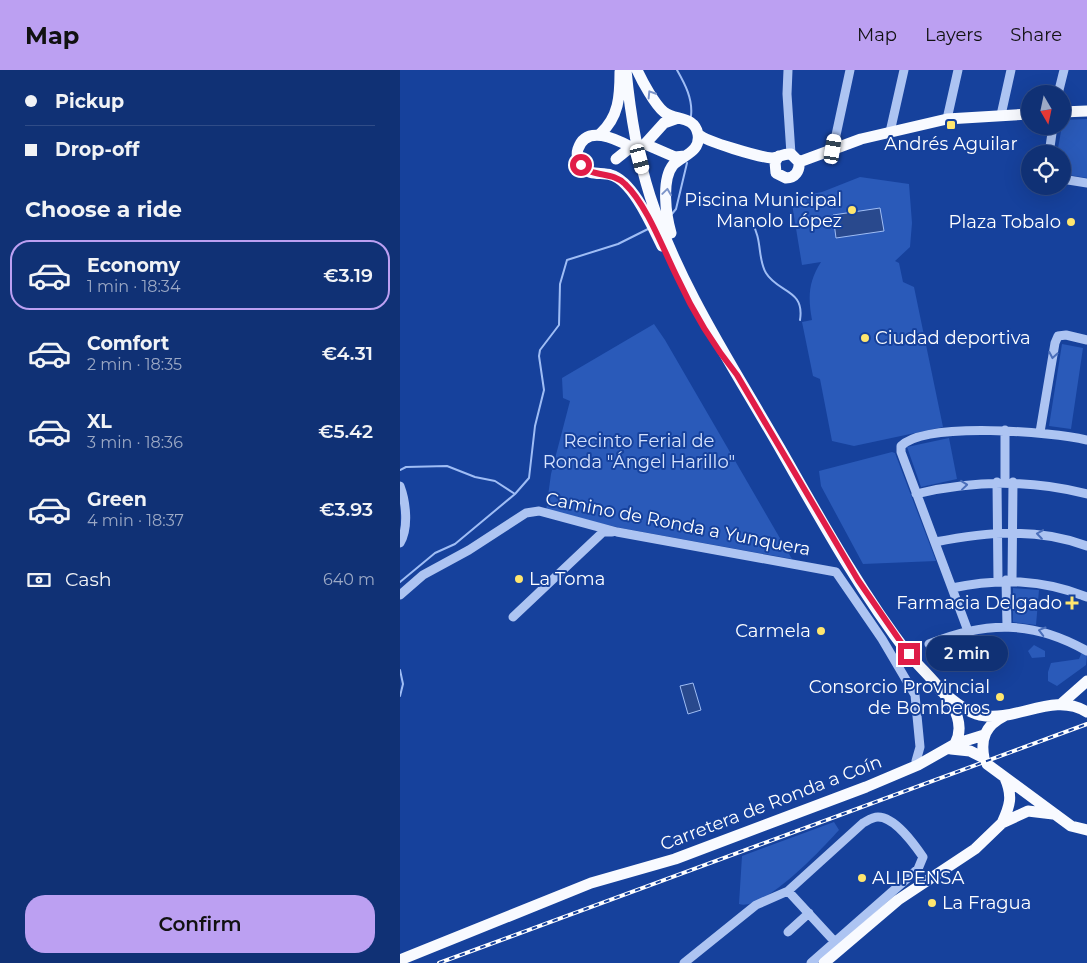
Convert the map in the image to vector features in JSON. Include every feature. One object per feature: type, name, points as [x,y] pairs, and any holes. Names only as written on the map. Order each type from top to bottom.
[{"type":"main road","points":[[605,137],[616,112],[620,97],[620,70]]},
{"type":"main road","points":[[626,70],[633,122],[650,196],[669,246],[691,291],[737,375],[858,580],[911,657],[944,694],[985,733]]},
{"type":"main road","points":[[637,70],[662,111],[669,116],[692,123],[698,134],[713,143],[772,158],[786,159]]},
{"type":"main road","points":[[1071,112],[1087,111]]},
{"type":"main road","points":[[680,118],[669,120],[646,144],[674,157],[710,147],[768,162],[833,149],[890,132],[947,119],[1021,114]]},
{"type":"main road","points":[[598,174],[609,169],[616,159],[631,147],[593,134],[582,141],[577,153],[585,170],[598,174],[610,175],[626,184],[650,220],[678,280],[717,349],[737,375]]},
{"type":"main road","points":[[698,134],[696,146],[690,153],[674,164],[669,176],[664,208],[688,275],[759,412]]},
{"type":"main road","points":[[1061,704],[1087,681]]},
{"type":"main road","points":[[944,694],[980,715],[1004,716],[1061,704],[1070,704],[1087,712]]},
{"type":"main road","points":[[944,694],[960,725],[960,732],[952,746],[970,751],[985,761],[1070,826],[1087,830]]},
{"type":"main road","points":[[985,761],[982,744],[985,733],[996,720],[1004,716]]},
{"type":"main road","name":"Carretera de Ronda a Coín","points":[[401,962],[601,881],[698,851],[866,787],[923,762],[952,746],[985,733]]},
{"type":"main road","points":[[1002,823],[1011,802],[1011,794],[1005,778]]},
{"type":"main road","points":[[824,963],[874,919],[975,848],[1002,823],[1028,811],[1053,814]]},
{"type":"main road","name":"Carretera de Ronda a Coín","points":[[401,962],[471,938],[601,881]]},
{"type":"main road","points":[[833,963],[906,896]]},
{"type":"main road","points":[[471,938],[491,924],[520,918]]},
{"type":"street","points":[[786,159],[788,70]]},
{"type":"street","points":[[833,149],[850,70]]},
{"type":"street","points":[[890,132],[904,70]]},
{"type":"street","points":[[947,119],[958,70]]},
{"type":"street","points":[[1001,115],[1011,70]]},
{"type":"street","points":[[1060,85],[1064,70]]},
{"type":"street","points":[[1071,180],[1087,183]]},
{"type":"street","points":[[1040,432],[1055,342],[1058,336],[1066,335],[1087,340]]},
{"type":"street","points":[[1005,430],[1005,482],[1012,532],[1005,581]]},
{"type":"street","points":[[968,631],[916,494],[901,446],[906,442],[934,435],[1005,430],[1040,432],[1087,440]]},
{"type":"street","points":[[916,494],[961,485],[1005,482],[1040,484],[1087,494]]},
{"type":"street","points":[[1005,482],[998,532],[1005,581],[1007,626]]},
{"type":"street","points":[[400,486],[406,500],[404,538],[400,543]]},
{"type":"street","name":"Camino de Ronda a Yunquera","points":[[400,595],[423,575],[469,550],[526,513],[539,511],[617,532],[836,572],[882,638],[915,695],[920,747],[916,761],[923,762]]},
{"type":"street","points":[[513,617],[603,532],[617,532]]},
{"type":"street","points":[[935,542],[998,532],[1012,532],[1054,536],[1087,546]]},
{"type":"street","points":[[952,588],[1005,581],[1053,585],[1087,597]]},
{"type":"street","points":[[929,644],[968,631],[1007,626],[1045,632],[1087,651]]},
{"type":"street","points":[[684,963],[756,905],[788,891],[863,823],[879,817],[891,820],[923,857],[918,869],[811,963]]},
{"type":"street","points":[[918,869],[928,881]]},
{"type":"street","points":[[788,891],[835,942]]},
{"type":"street","points":[[788,932],[809,913]]},
{"type":"street","points":[[693,963],[697,953]]},
{"type":"green space","points":[[1087,119],[1087,178],[1071,175],[1071,145],[1059,145],[1060,135],[1071,135],[1071,120]]},
{"type":"green space","name":"Ciudad deportiva","points":[[860,177],[909,184],[912,223],[910,247],[895,261],[899,263],[903,282],[914,287],[943,427],[854,446],[832,441],[820,379],[813,376],[802,322],[812,320],[810,304],[811,283],[821,262],[802,265],[791,198],[822,192]]},
{"type":"green space","name":"Recinto Ferial de Ronda \"Ángel Harillo\"","points":[[654,324],[792,559],[621,528],[546,511],[551,474],[570,401],[563,398],[562,378]]},
{"type":"green space","points":[[1062,344],[1083,348],[1071,429],[1049,426]]},
{"type":"green space","points":[[949,438],[957,479],[921,487],[907,447]]},
{"type":"green space","points":[[892,452],[895,453],[936,561],[863,564],[821,486],[819,471]]},
{"type":"green space","points":[[1013,588],[1039,590],[1036,625],[1013,622]]},
{"type":"green space","points":[[1034,645],[1045,651],[1045,657],[1032,658],[1028,651]]},
{"type":"green space","points":[[1082,652],[1087,655],[1086,665],[1057,686],[1048,681],[1051,663],[1079,659]]},
{"type":"green space","points":[[834,822],[839,830],[792,877],[762,898],[750,904],[739,904],[742,856]]},
{"type":"shaded area","points":[[880,208],[884,231],[836,238],[833,215]]},
{"type":"shaded area","points":[[693,683],[701,710],[688,714],[680,686]]},
{"type":"waterway","points":[[677,70],[690,98],[691,116]]},
{"type":"waterway","points":[[671,215],[676,209],[687,163]]},
{"type":"waterway","points":[[751,221],[757,235],[763,267],[771,279],[795,297],[800,310],[800,320]]},
{"type":"waterway","points":[[400,582],[435,553],[455,544],[515,494],[529,478],[535,426],[544,390],[539,356],[540,350],[559,325],[560,284],[567,260],[618,244],[648,229]]},
{"type":"waterway","points":[[400,470],[406,467],[447,466],[475,477],[495,481],[515,494]]},
{"type":"waterway","points":[[400,670],[403,684],[400,696]]},
{"type":"railway","points":[[439,963],[1087,724]]},
{"type":"place","name":"Andrés Aguilar","points":[[951,125]]},
{"type":"place","name":"Piscina Municipal Manolo López","points":[[852,210]]},
{"type":"place","name":"Plaza Tobalo","points":[[1071,222]]},
{"type":"place","name":"Ciudad deportiva","points":[[865,338]]},
{"type":"place","name":"La Toma","points":[[519,579]]},
{"type":"place","name":"Farmacia Delgado","points":[[1072,603]]},
{"type":"place","name":"Carmela","points":[[821,631]]},
{"type":"place","name":"Consorcio Provincial de Bomberos","points":[[1000,697]]},
{"type":"place","name":"ALIPENSA","points":[[862,878]]},
{"type":"place","name":"La Fragua","points":[[932,903]]},
{"type":"route","points":[[581,165],[591,173],[610,175],[626,184],[650,220],[678,280],[717,349],[737,375],[858,580],[894,635],[909,654]]}]
